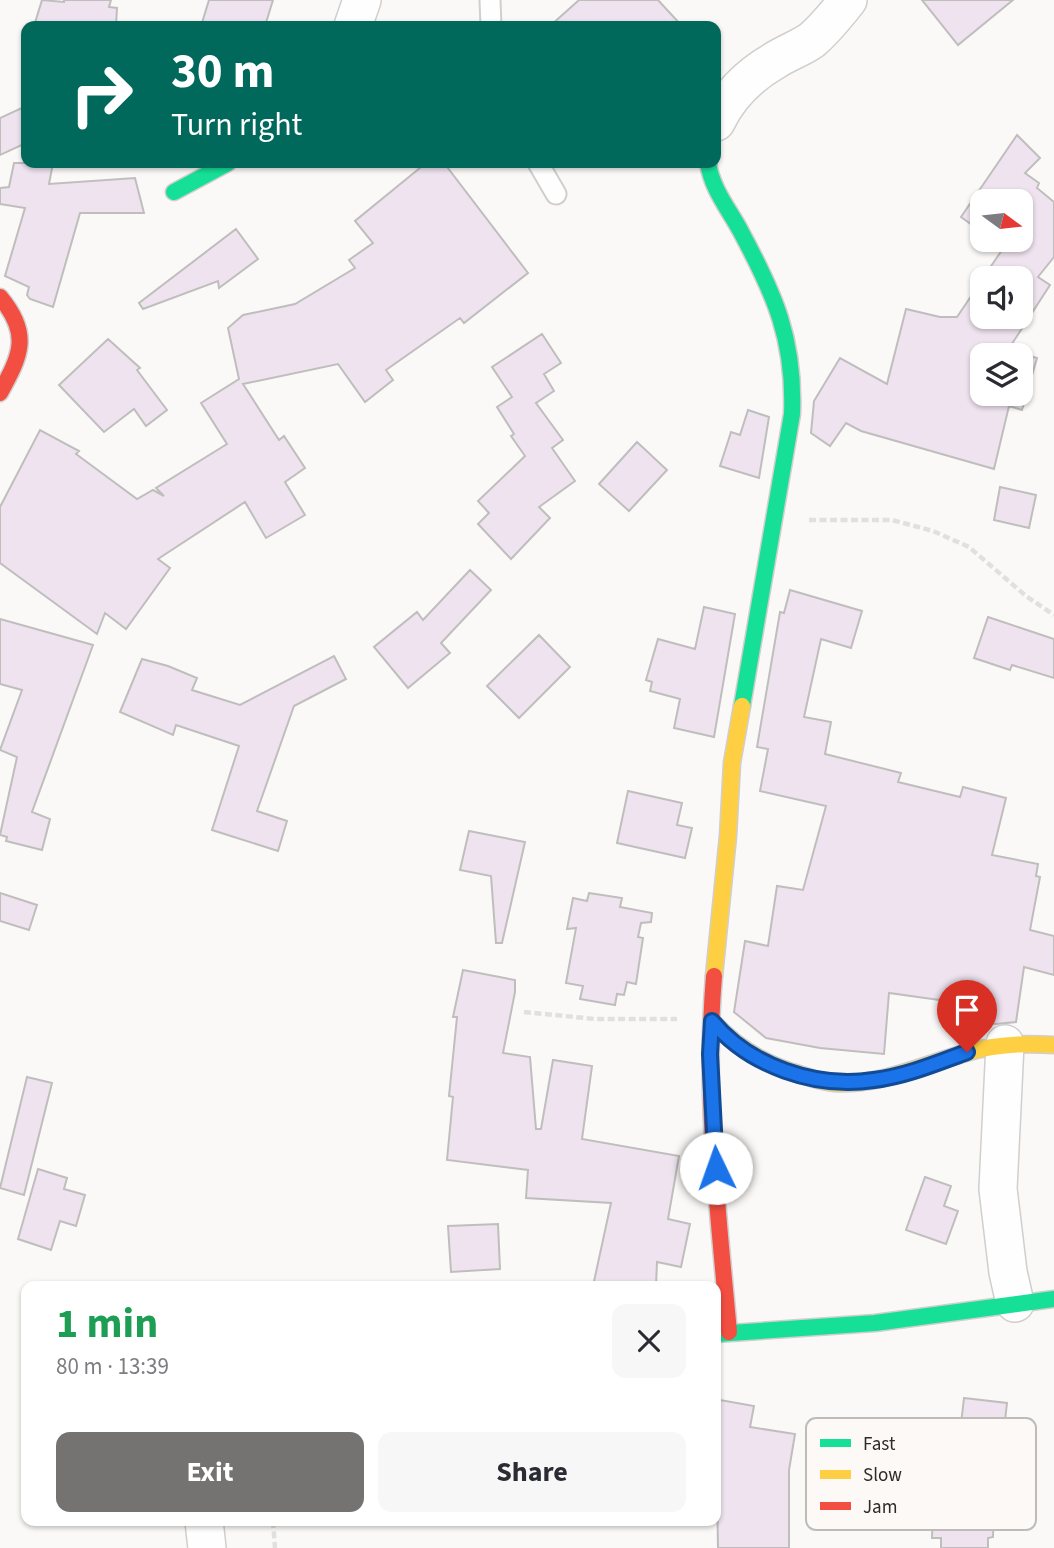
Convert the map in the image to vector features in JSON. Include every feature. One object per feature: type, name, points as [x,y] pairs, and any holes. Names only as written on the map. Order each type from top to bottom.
[{"type":"street","points":[[355,21],[362,0]]},
{"type":"street","points":[[721,111],[743,82],[810,41],[831,22],[848,0]]},
{"type":"street","points":[[174,192],[219,168]]},
{"type":"street","points":[[709,168],[714,185],[774,299],[783,321],[793,365],[792,414],[732,763],[731,819],[713,994],[710,1054],[720,1281]]},
{"type":"street","points":[[0,297],[14,311],[22,334],[18,361],[0,393]]},
{"type":"street","points":[[712,1021],[725,1037],[749,1054],[781,1069],[833,1083],[874,1080],[920,1070],[967,1052],[1005,1044],[1054,1045]]},
{"type":"street","points":[[1005,1044],[998,1189],[1008,1272],[1015,1303]]},
{"type":"street","points":[[721,1293],[723,1333],[876,1323],[1054,1299]]},
{"type":"street","points":[[205,1526],[207,1548]]},
{"type":"lane","points":[[490,0],[491,21]]},
{"type":"lane","points":[[541,168],[556,194]]},
{"type":"path","points":[[773,522],[816,519],[892,520],[933,531],[969,547],[1026,596],[1054,615]]},
{"type":"path","points":[[524,1012],[595,1019],[712,1021]]},
{"type":"path","points":[[273,1526],[275,1548]]},
{"type":"building","points":[[42,0],[111,0],[109,7],[117,8],[116,21],[36,21]]},
{"type":"building","points":[[209,0],[273,0],[267,21],[203,21]]},
{"type":"building","points":[[579,0],[658,0],[677,21],[556,21]]},
{"type":"building","points":[[922,0],[1013,0],[958,45]]},
{"type":"building","points":[[21,108],[21,145],[0,155],[0,118]]},
{"type":"building","points":[[1017,135],[1040,158],[1025,173],[1039,183],[1037,188],[1054,202],[1054,257],[1038,277],[1050,285],[1033,311],[1033,266],[991,266],[1001,252],[1033,252],[1033,189],[980,189]]},
{"type":"building","points":[[14,163],[21,163],[21,168],[52,168],[49,184],[135,178],[144,213],[80,213],[53,307],[30,299],[27,295],[29,287],[5,276],[25,208],[0,204],[0,188],[9,187]]},
{"type":"building","points":[[420,168],[448,168],[528,273],[464,323],[460,318],[386,370],[393,380],[365,402],[338,364],[243,384],[279,440],[284,436],[305,468],[285,482],[305,515],[266,538],[245,502],[158,559],[170,568],[126,629],[105,613],[97,634],[0,563],[0,507],[40,430],[79,451],[76,454],[137,499],[153,490],[164,496],[156,488],[227,444],[201,403],[239,379],[228,328],[243,315],[295,304],[355,268],[349,260],[373,243],[355,221]]},
{"type":"building","points":[[970,204],[970,223],[961,217]]},
{"type":"building","points":[[236,229],[258,259],[219,288],[218,281],[143,309],[139,303]]},
{"type":"building","points":[[970,298],[970,329],[1022,329],[1013,343],[970,343],[970,406],[1009,406],[994,469],[861,431],[846,423],[830,446],[811,433],[814,401],[840,358],[887,384],[906,309],[940,317],[957,317]]},
{"type":"building","points":[[542,334],[561,363],[544,374],[554,391],[536,403],[563,440],[552,448],[575,481],[539,507],[550,518],[511,559],[478,524],[489,513],[478,501],[525,456],[511,436],[514,434],[497,407],[512,397],[492,367]]},
{"type":"building","points":[[108,339],[140,368],[137,370],[167,410],[146,426],[134,409],[104,432],[59,385]]},
{"type":"building","points":[[748,410],[769,417],[759,478],[720,466],[731,432],[740,435]]},
{"type":"building","points":[[637,442],[667,470],[629,511],[599,484]]},
{"type":"building","points":[[1000,487],[1036,495],[1029,528],[994,520]]},
{"type":"building","points":[[470,570],[491,590],[441,643],[450,653],[408,688],[374,647],[417,612],[423,620]]},
{"type":"building","points":[[790,590],[862,611],[851,648],[821,639],[804,717],[831,722],[825,754],[901,773],[898,782],[960,797],[963,787],[1006,798],[992,855],[1038,864],[1036,876],[1040,877],[1030,930],[1054,936],[1054,975],[1024,967],[1016,1022],[996,1024],[958,1019],[961,1003],[889,993],[884,1054],[820,1048],[766,1038],[734,1012],[745,941],[768,946],[777,886],[803,890],[826,806],[760,791],[768,749],[757,747],[780,612],[784,613]]},
{"type":"building","points":[[704,607],[735,614],[714,737],[674,728],[680,699],[650,691],[652,682],[646,680],[658,639],[695,649]]},
{"type":"building","points":[[988,617],[1054,639],[1054,678],[1012,665],[1010,670],[974,658]]},
{"type":"building","points":[[0,619],[93,645],[32,812],[50,819],[42,850],[6,841],[7,837],[0,835],[17,757],[0,750],[22,690],[0,684]]},
{"type":"building","points":[[539,635],[570,667],[519,718],[487,686]]},
{"type":"building","points":[[334,656],[346,679],[294,706],[257,811],[287,821],[278,851],[212,830],[239,746],[176,725],[173,735],[120,712],[142,659],[197,678],[192,690],[240,705]]},
{"type":"building","points":[[628,791],[682,803],[677,825],[692,828],[685,858],[617,843]]},
{"type":"building","points":[[469,831],[525,842],[502,943],[496,943],[491,876],[460,870]]},
{"type":"building","points":[[0,893],[37,905],[29,930],[0,921]]},
{"type":"building","points":[[589,893],[622,898],[620,907],[652,913],[651,922],[641,923],[638,937],[643,938],[636,984],[627,982],[624,995],[617,994],[615,1005],[580,999],[583,986],[566,983],[576,928],[567,929],[573,898],[587,901]]},
{"type":"building","points":[[463,970],[515,980],[503,1053],[530,1057],[536,1129],[541,1129],[553,1060],[592,1066],[582,1139],[679,1156],[668,1219],[690,1224],[681,1267],[657,1262],[656,1281],[594,1281],[611,1203],[526,1198],[528,1170],[447,1160],[453,1097],[449,1096],[457,1017],[453,1017]]},
{"type":"building","points":[[27,1077],[52,1083],[24,1195],[0,1188]]},
{"type":"building","points":[[38,1169],[67,1178],[64,1189],[85,1195],[76,1226],[60,1221],[51,1250],[18,1239]]},
{"type":"building","points":[[925,1177],[951,1186],[944,1206],[958,1211],[946,1244],[906,1230]]},
{"type":"building","points":[[498,1224],[500,1269],[451,1272],[448,1226]]},
{"type":"building","points":[[964,1398],[1007,1403],[1005,1418],[962,1418]]},
{"type":"building","points":[[721,1400],[754,1406],[750,1427],[795,1434],[789,1470],[789,1548],[718,1548],[718,1526],[721,1526]]},
{"type":"building","points":[[932,1530],[993,1530],[993,1537],[988,1538],[988,1548],[941,1548],[941,1538],[932,1538]]},
{"type":"traffic: fast","points":[[174,192],[219,168]]},
{"type":"traffic: fast","points":[[709,168],[717,190],[773,297],[786,340],[792,388],[792,414],[742,706]]},
{"type":"traffic: fast","points":[[721,1334],[875,1323],[1054,1299]]},
{"type":"traffic: slow","points":[[714,976],[728,836],[732,763],[742,706]]},
{"type":"traffic: slow","points":[[712,1021],[730,1038],[759,1058],[792,1072],[834,1083],[886,1078],[990,1047],[1054,1045]]},
{"type":"traffic: jam","points":[[0,297],[16,322],[20,345],[0,393]]},
{"type":"traffic: jam","points":[[714,976],[711,1109],[729,1332]]},
{"type":"route","points":[[716,1168],[710,1054],[712,1021],[725,1037],[749,1054],[781,1069],[833,1083],[874,1080],[920,1070],[967,1052]]}]
